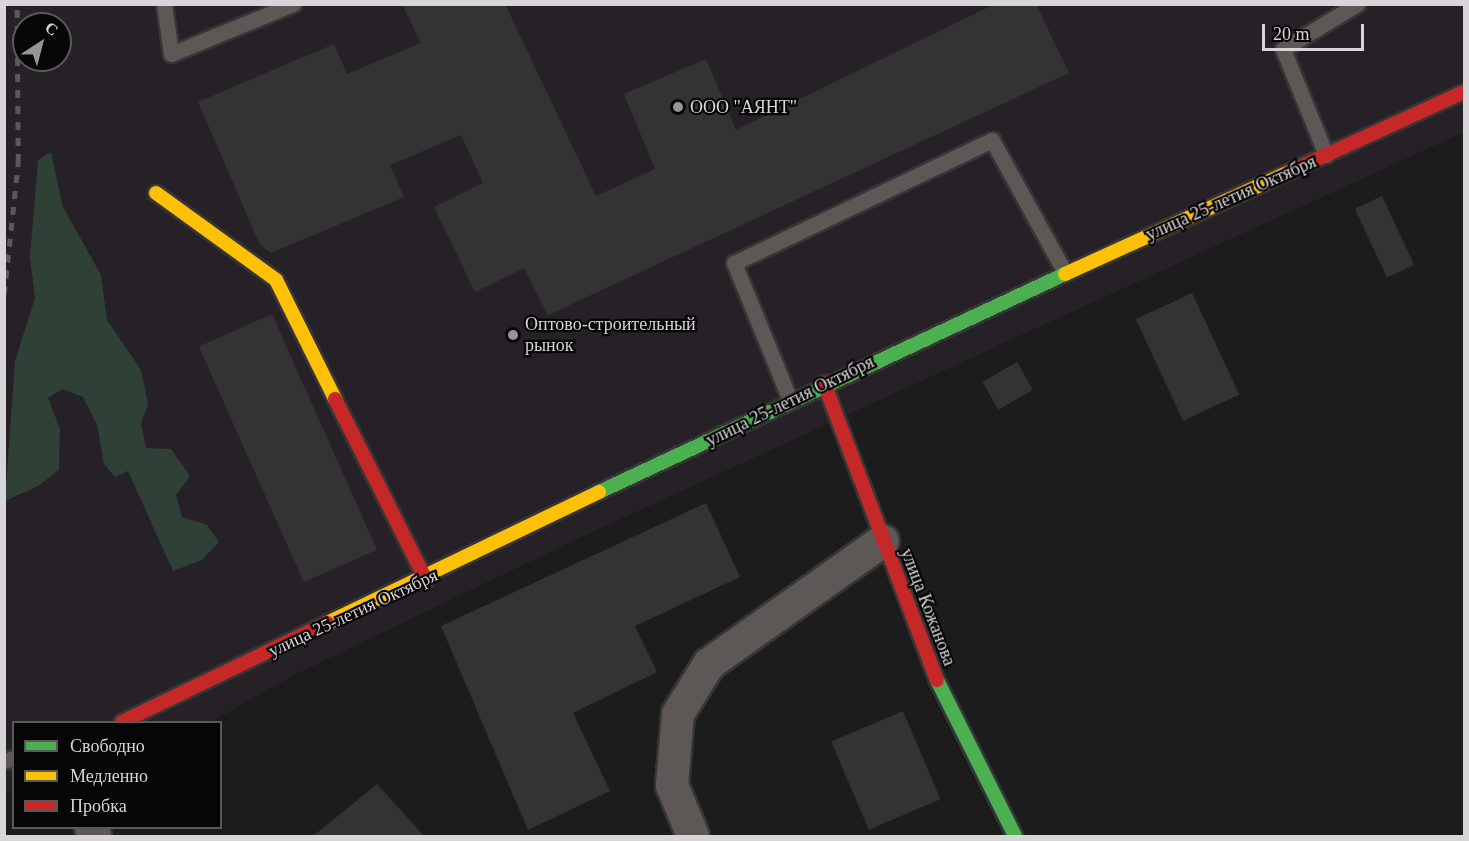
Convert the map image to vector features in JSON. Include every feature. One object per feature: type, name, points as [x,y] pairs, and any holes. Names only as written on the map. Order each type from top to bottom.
[{"type":"street","name":"улица 25-летия Октября","points":[[122,721],[426,580],[824,383],[1464,92]]},
{"type":"street","points":[[156,194],[276,280],[426,580]]},
{"type":"street","name":"улица Кожанова","points":[[824,383],[926,658],[1016,837]]},
{"type":"street","points":[[693,837],[672,785],[678,714],[709,664],[883,541]]},
{"type":"lane","points":[[164,4],[171,54],[293,4]]},
{"type":"lane","points":[[1326,155],[1283,49],[1357,4]]},
{"type":"lane","points":[[790,400],[734,264],[992,140],[1065,273]]},
{"type":"shaded area","name":"Оптово-строительный рынок","points":[[5,5],[1464,5],[1464,132],[579,538],[292,676],[213,721],[12,721],[12,794],[5,791]]},
{"type":"green space","points":[[51,152],[63,207],[101,275],[107,320],[141,370],[148,404],[141,424],[146,448],[171,449],[190,476],[176,495],[182,517],[207,525],[219,542],[202,560],[173,571],[128,471],[115,477],[104,464],[97,425],[83,397],[62,389],[48,398],[60,429],[59,470],[38,486],[5,501],[15,361],[35,298],[30,257],[38,160]]},
{"type":"building","points":[[402,4],[505,4],[596,196],[655,169],[624,94],[706,59],[736,130],[995,4],[1036,4],[1069,73],[548,315],[524,268],[475,292],[434,207],[483,183],[461,135],[390,165],[404,197],[271,253],[260,245],[198,102],[334,44],[347,74],[421,43]]},
{"type":"building","points":[[1382,196],[1414,265],[1387,278],[1355,209]]},
{"type":"building","points":[[1192,293],[1239,395],[1183,421],[1136,319]]},
{"type":"building","points":[[272,314],[377,550],[304,582],[199,347]]},
{"type":"building","points":[[1017,362],[1033,390],[998,410],[982,382]]},
{"type":"building","points":[[706,503],[740,577],[635,626],[657,672],[573,713],[610,791],[528,830],[441,626]]},
{"type":"building","points":[[903,711],[941,799],[869,830],[831,741]]},
{"type":"building","points":[[377,784],[425,837],[312,837]]},
{"type":"railway","points":[[4,294],[18,162],[17,4]]},
{"type":"traffic: fast","points":[[599,492],[1065,274]]},
{"type":"traffic: fast","points":[[937,680],[1015,836]]},
{"type":"traffic: slow","points":[[1065,274],[1289,172]]},
{"type":"traffic: slow","points":[[156,193],[276,280],[335,399]]},
{"type":"traffic: slow","points":[[327,623],[599,492]]},
{"type":"traffic: jam","points":[[1289,172],[1464,92]]},
{"type":"traffic: jam","points":[[824,383],[937,680]]},
{"type":"traffic: jam","points":[[335,399],[426,580]]},
{"type":"traffic: jam","points":[[124,721],[327,623]]},
{"type":"place","name":"ООО \"АЯНТ\"","points":[[678,107]]},
{"type":"place","name":"Оптово-строительный рынок","points":[[513,335]]}]
